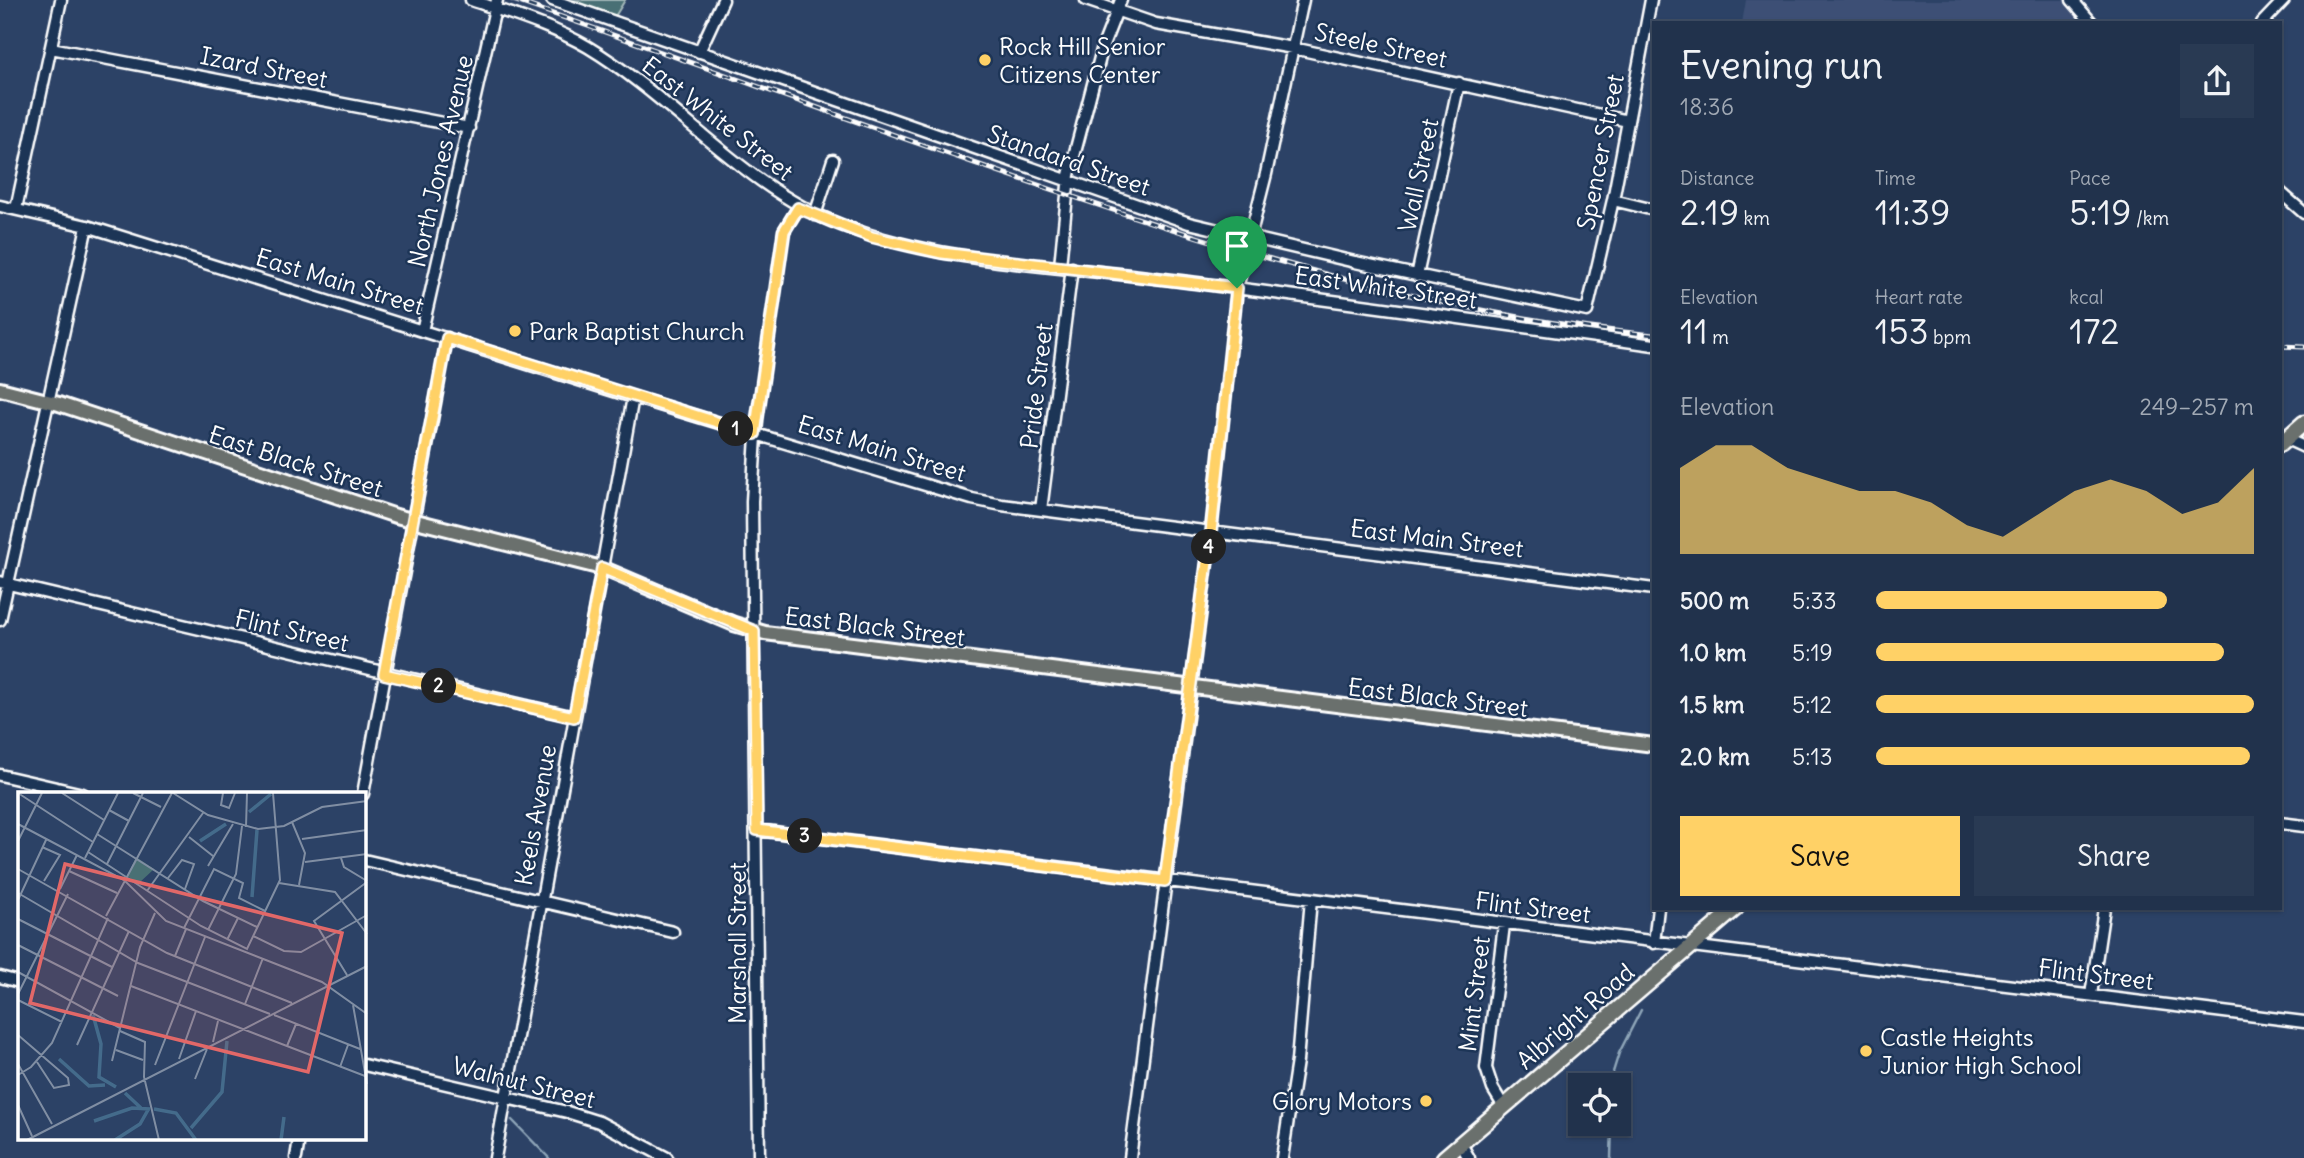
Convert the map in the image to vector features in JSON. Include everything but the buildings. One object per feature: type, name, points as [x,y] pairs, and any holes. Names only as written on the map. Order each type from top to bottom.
[{"type":"highway","points":[[2282,439],[2304,424]]},
{"type":"highway","name":"Albright Road","points":[[1444,1158],[1734,910]]},
{"type":"main road","name":"East Black Street","points":[[0,389],[49,401],[413,521],[602,568],[754,631],[1191,688],[1652,744]]},
{"type":"street","points":[[16,209],[61,0]]},
{"type":"street","name":"East White Street","points":[[471,0],[496,4],[587,47],[624,72],[798,208],[906,246],[1652,345]]},
{"type":"street","name":"Standard Street","points":[[552,0],[1189,223],[1417,276],[1587,311]]},
{"type":"street","points":[[699,52],[723,0]]},
{"type":"street","name":"Steele Street","points":[[1086,0],[1156,24],[1293,48],[1628,121]]},
{"type":"street","points":[[1060,266],[1069,182],[1102,46],[1121,0]]},
{"type":"street","points":[[1130,1158],[1211,532],[1237,288],[1303,0]]},
{"type":"street","name":"Spencer Street","points":[[1587,311],[1612,200],[1651,0]]},
{"type":"street","points":[[2073,0],[2090,21]]},
{"type":"street","points":[[2264,21],[2284,0]]},
{"type":"street","name":"North Jones Avenue","points":[[422,331],[496,4]]},
{"type":"street","name":"Izard Street","points":[[51,48],[469,128]]},
{"type":"street","name":"Wall Street","points":[[1417,276],[1459,83]]},
{"type":"street","points":[[815,215],[833,160]]},
{"type":"street","points":[[2282,194],[2304,213]]},
{"type":"street","points":[[1612,200],[1652,210]]},
{"type":"street","name":"East Main Street","points":[[0,206],[88,226],[633,397],[972,499],[1652,589]]},
{"type":"street","name":"Marshall Street","points":[[759,1158],[752,502],[755,434],[784,231],[798,208]]},
{"type":"street","points":[[0,620],[4,583],[49,401],[88,226]]},
{"type":"street","name":"Pride Street","points":[[1041,510],[1072,268]]},
{"type":"street","points":[[363,792],[447,338]]},
{"type":"street","name":"Keels Avenue","points":[[495,1158],[633,397]]},
{"type":"street","points":[[2282,439],[2304,447]]},
{"type":"street","name":"Flint Street","points":[[4,583],[574,717]]},
{"type":"street","points":[[0,775],[74,792]]},
{"type":"street","points":[[2282,823],[2304,826]]},
{"type":"street","name":"Flint Street","points":[[757,830],[1504,925],[2304,1022]]},
{"type":"street","points":[[366,860],[673,932]]},
{"type":"street","points":[[1282,1158],[1297,1061],[1311,899]]},
{"type":"street","points":[[1654,943],[1658,910]]},
{"type":"street","points":[[2091,995],[2104,910]]},
{"type":"street","name":"Mint Street","points":[[1504,925],[1486,1068],[1504,1107]]},
{"type":"street","points":[[0,977],[18,982]]},
{"type":"street","name":"Walnut Street","points":[[366,1065],[599,1122],[667,1158]]},
{"type":"street","points":[[296,1158],[299,1140]]},
{"type":"street","points":[[1461,1144],[1469,1158]]},
{"type":"shaded area","points":[[1746,0],[2064,0],[2080,21],[1742,21]]},
{"type":"green space","points":[[569,0],[625,0],[614,18]]},
{"type":"waterway","points":[[1613,1073],[1619,1053],[1641,1010]]},
{"type":"waterway","points":[[512,1120],[549,1158]]},
{"type":"waterway","points":[[1611,1158],[1612,1136]]},
{"type":"railway","points":[[513,0],[1050,189],[1273,260],[1423,298],[1500,314],[1652,335]]},
{"type":"railway","points":[[2282,346],[2304,347]]},
{"type":"place","name":"Rock Hill Senior Citizens Center","points":[[985,60]]},
{"type":"place","name":"Park Baptist Church","points":[[515,331]]},
{"type":"place","name":"Castle Heights Junior High School","points":[[1866,1051]]},
{"type":"place","name":"Glory Motors","points":[[1426,1101]]},
{"type":"route","points":[[798,208],[872,237],[942,253],[1237,288],[1211,532],[1165,881],[757,830],[754,631],[602,568],[574,717],[384,674],[447,338],[755,434],[784,231],[798,208]]}]
